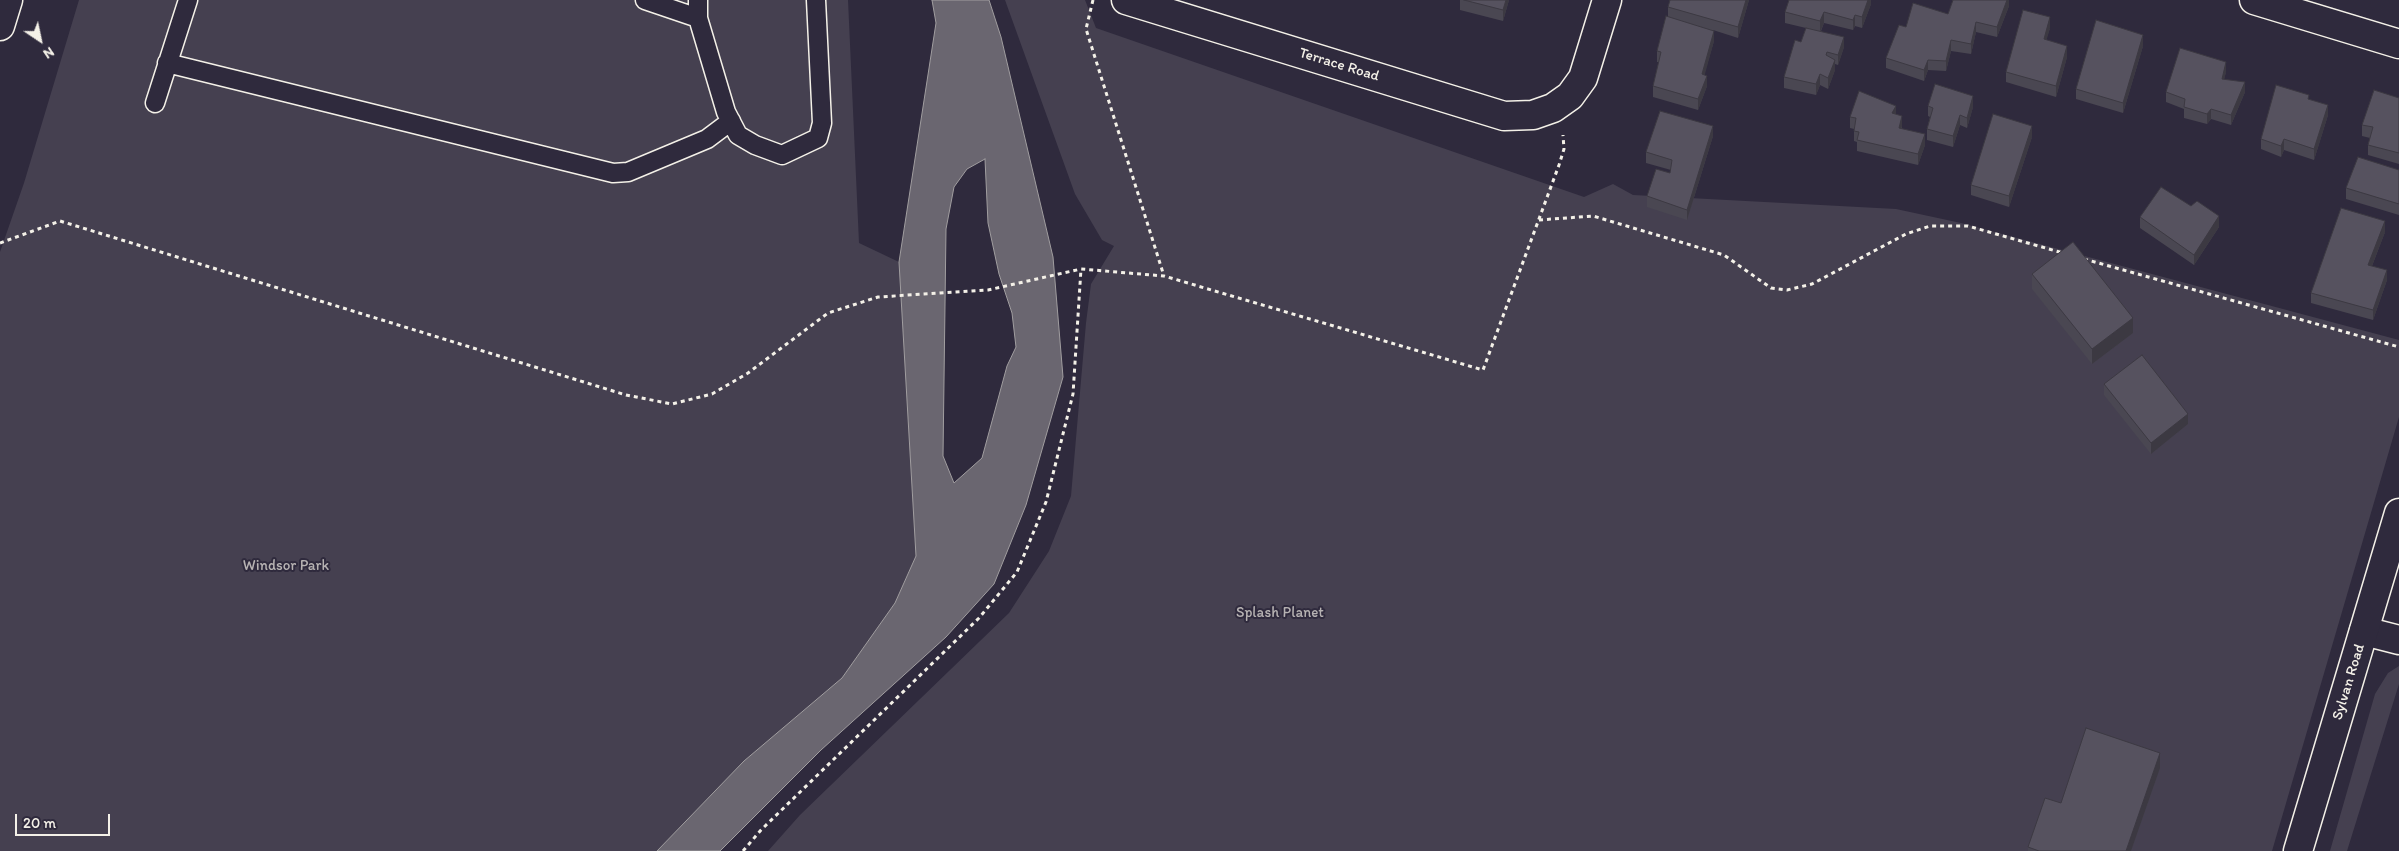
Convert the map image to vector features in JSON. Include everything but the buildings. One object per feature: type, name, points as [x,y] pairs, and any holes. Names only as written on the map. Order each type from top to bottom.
[{"type":"street","points":[[0,26],[8,0]]},
{"type":"street","name":"Terrace Road","points":[[1126,0],[1504,116],[1533,115],[1553,108]]},
{"type":"street","points":[[1553,108],[1570,96],[1583,78],[1606,0]]},
{"type":"street","points":[[2254,0],[2399,44]]},
{"type":"street","name":"Sylvan Road","points":[[2298,851],[2399,513]]},
{"type":"street","points":[[2364,631],[2399,640]]},
{"type":"lane","points":[[155,103],[188,0]]},
{"type":"lane","points":[[645,0],[698,18]]},
{"type":"lane","points":[[698,0],[698,18],[726,112],[738,135],[755,145],[782,155],[818,138],[822,123],[816,0]]},
{"type":"lane","points":[[168,64],[613,173],[628,172],[706,139],[731,121]]},
{"type":"path","points":[[1093,0],[1086,28],[1164,276]]},
{"type":"path","points":[[0,243],[60,221],[626,395],[672,404],[712,394],[748,374],[828,313],[878,297],[988,290],[1081,270],[1164,276],[1483,370],[1564,148],[1564,134],[1553,108]]},
{"type":"path","points":[[1539,220],[1593,216],[1724,255],[1771,288],[1787,290],[1812,284],[1906,234],[1930,226],[1968,226],[2064,253]]},
{"type":"path","points":[[2083,258],[2399,347]]},
{"type":"path","points":[[743,851],[761,830],[979,618],[1017,572],[1046,502],[1073,394],[1081,270]]},
{"type":"green space","name":"Windsor Park","points":[[79,0],[848,0],[859,243],[899,262],[916,556],[895,603],[842,678],[744,761],[657,851],[0,851],[0,252],[24,183]]},
{"type":"green space","name":"Splash Planet","points":[[1005,0],[1085,0],[1096,28],[1584,197],[1613,184],[1633,195],[1896,209],[1961,223],[2399,340],[2399,417],[2272,851],[768,851],[800,815],[1009,613],[1049,551],[1071,496],[1091,284],[1114,246],[1102,240],[1075,194]]},
{"type":"green space","points":[[2399,666],[2399,684],[2347,851],[2330,851],[2375,694],[2388,673]]},
{"type":"shaded area","points":[[932,0],[989,0],[1001,37],[1053,257],[1063,377],[1026,505],[994,584],[946,637],[821,750],[720,851],[657,851],[744,761],[842,678],[895,603],[916,556],[899,262],[936,23]],"holes":[[[985,159],[988,223],[999,274],[1012,313],[1016,347],[1007,366],[982,458],[954,483],[943,456],[946,229],[954,187],[967,169]]]}]
